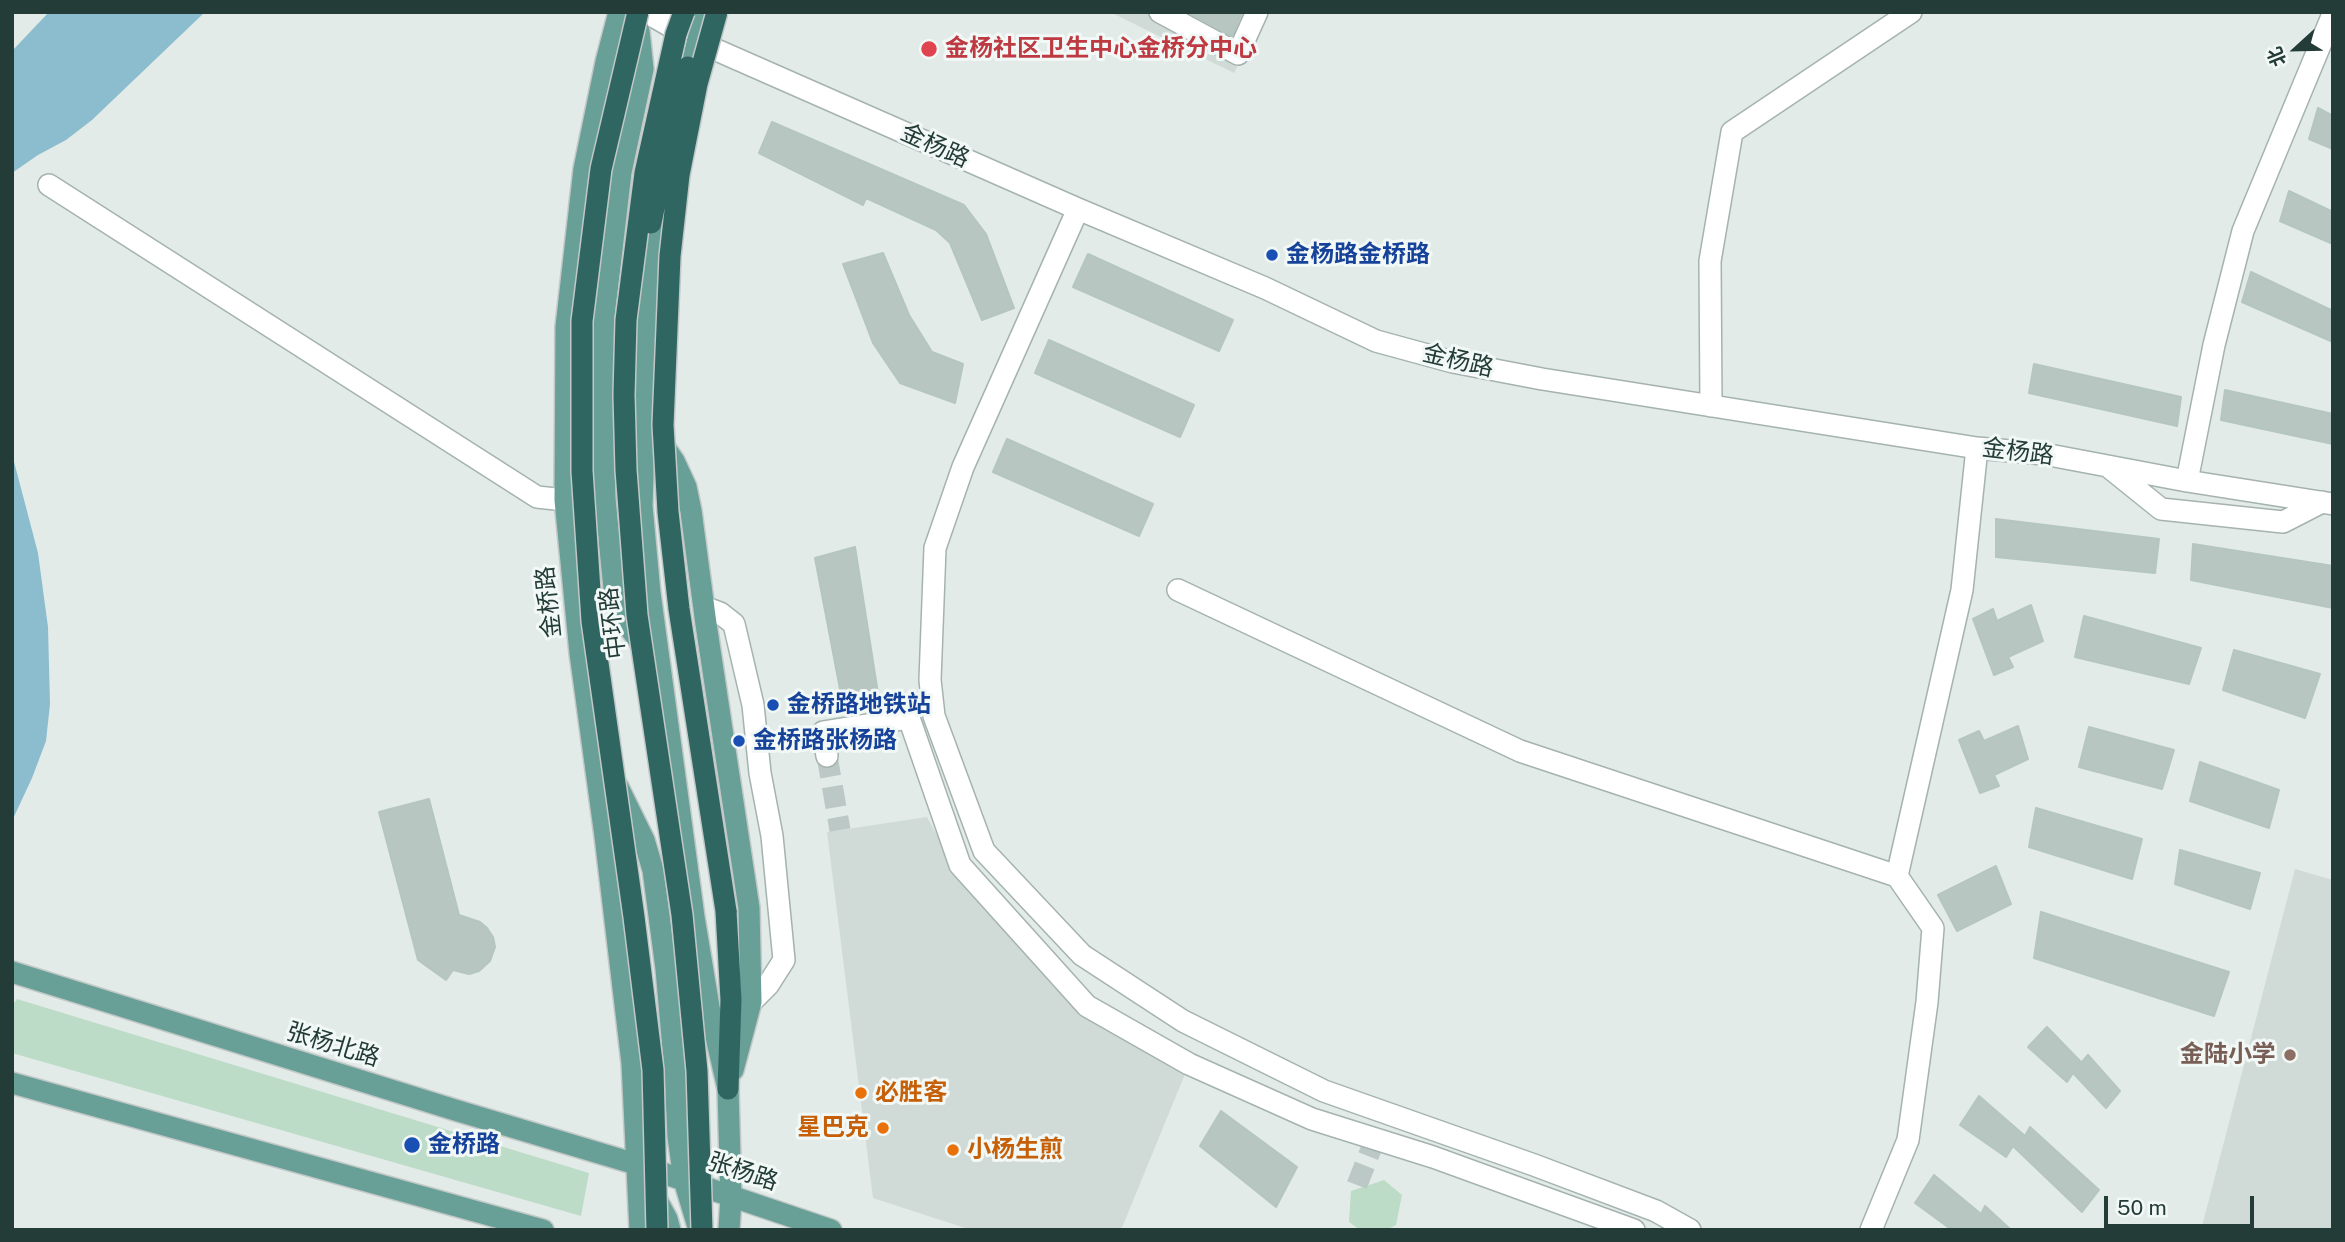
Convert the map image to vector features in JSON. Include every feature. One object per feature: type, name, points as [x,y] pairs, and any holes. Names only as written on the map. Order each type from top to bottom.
[{"type":"highway","name":"中环路","points":[[638,12],[601,169],[583,321],[582,471],[592,621],[635,917],[653,1070],[657,1230]]},
{"type":"highway","name":"中环路","points":[[684,12],[645,173],[626,320],[624,395],[626,470],[637,615],[682,915],[696,1058],[701,1230]]},
{"type":"highway","points":[[624,395],[644,254],[668,138],[705,12]]},
{"type":"highway","points":[[717,12],[697,84],[679,175],[669,270],[663,425],[668,512],[679,608],[726,911],[731,1000],[728,1089]]},
{"type":"main road","name":"金桥路","points":[[619,12],[584,169],[567,314],[565,500],[580,653],[632,1063],[639,1165],[640,1230]]},
{"type":"main road","points":[[629,12],[639,31],[643,69],[621,172],[604,317],[605,499],[615,598],[622,618],[661,670]]},
{"type":"main road","points":[[675,12],[696,41]]},
{"type":"main road","points":[[705,12],[664,177],[648,318],[642,506],[694,917],[709,1007],[728,1089],[731,1196],[729,1230]]},
{"type":"main road","points":[[603,416],[642,506]]},
{"type":"main road","points":[[645,419],[674,461],[686,487],[749,908],[751,1002],[728,1089]]},
{"type":"main road","points":[[591,732],[644,840],[653,870],[666,969],[678,1136],[684,1180],[701,1230]]},
{"type":"main road","name":"张杨北路","points":[[18,974],[639,1165]]},
{"type":"main road","points":[[12,1083],[543,1230]]},
{"type":"main road","points":[[639,1165],[670,1230]]},
{"type":"main road","name":"张杨路","points":[[639,1165],[831,1230]]},
{"type":"street","name":"金杨路","points":[[646,12],[696,41],[1077,209],[1265,288],[1376,341],[1453,362],[1542,379],[1977,448],[2044,454],[2187,481],[2328,503]]},
{"type":"street","points":[[1160,12],[1238,54],[1257,12]]},
{"type":"street","points":[[1711,406],[1710,261],[1732,132],[1911,12]]},
{"type":"street","points":[[2187,481],[2214,345],[2243,231],[2333,14]]},
{"type":"street","points":[[50,185],[537,497],[565,500]]},
{"type":"street","points":[[1077,209],[964,467],[935,548],[930,680],[934,716],[984,851],[1082,955],[1182,1021],[1324,1091],[1656,1211],[1690,1230]]},
{"type":"street","points":[[1898,876],[1962,590],[1977,448]]},
{"type":"street","points":[[2109,467],[2161,509],[2283,522],[2328,503]]},
{"type":"street","points":[[1178,590],[1520,751],[1898,876],[1933,928],[1927,1002],[1908,1140],[1871,1230]]},
{"type":"street","points":[[704,607],[720,613],[734,624],[753,705],[760,773],[772,836],[784,960],[768,985],[751,1002]]},
{"type":"street","points":[[827,756],[823,732],[909,718],[960,865],[1087,1006],[1189,1064],[1312,1119],[1433,1157],[1634,1230]]},
{"type":"shaded area","points":[[1110,12],[1265,12],[1234,73]]},
{"type":"shaded area","points":[[927,817],[956,870],[1071,1002],[1192,1057],[1121,1230],[971,1230],[873,1198],[827,832]]},
{"type":"shaded area","name":"金陆小学","points":[[2295,869],[2333,880],[2333,1230],[2201,1230]]},
{"type":"green space","points":[[17,999],[589,1173],[581,1216],[12,1053],[12,1006]]},
{"type":"green space","points":[[1384,1180],[1402,1195],[1396,1225],[1386,1230],[1360,1230],[1349,1222],[1351,1191]]},
{"type":"water","points":[[49,12],[205,12],[92,120],[66,140],[12,173],[12,51]]},
{"type":"water","points":[[12,454],[38,553],[48,627],[50,704],[46,741],[12,821]]},
{"type":"building","points":[[1188,12],[1242,12],[1232,36]]},
{"type":"building","points":[[2318,108],[2333,116],[2333,149],[2309,139]]},
{"type":"building","points":[[772,122],[964,205],[986,234],[1014,308],[982,320],[950,243],[936,230],[866,198],[863,205],[759,153]]},
{"type":"building","points":[[2289,191],[2333,212],[2333,244],[2280,221]]},
{"type":"building","points":[[883,253],[909,315],[932,352],[963,364],[955,403],[900,383],[873,343],[843,264]]},
{"type":"building","points":[[1088,254],[1233,320],[1219,351],[1073,287]]},
{"type":"building","points":[[2251,272],[2333,311],[2333,342],[2242,302]]},
{"type":"building","points":[[1049,340],[1194,405],[1180,437],[1035,373]]},
{"type":"building","points":[[2034,364],[2181,397],[2177,426],[2029,393]]},
{"type":"building","points":[[2225,390],[2333,414],[2333,444],[2221,420]]},
{"type":"building","points":[[1007,439],[1153,504],[1139,536],[993,472]]},
{"type":"building","points":[[1996,519],[2159,539],[2155,573],[1996,557]]},
{"type":"building","points":[[2193,544],[2333,566],[2333,608],[2191,580]]},
{"type":"building","points":[[855,547],[879,700],[844,710],[815,558]]},
{"type":"building","points":[[2031,605],[2043,641],[2008,657],[2013,667],[1994,675],[1973,619],[1993,609],[1997,621]]},
{"type":"building","points":[[2084,616],[2201,648],[2189,684],[2075,657]]},
{"type":"building","points":[[2234,650],[2320,674],[2305,718],[2223,690]]},
{"type":"building","points":[[2018,726],[2028,759],[1994,775],[1999,786],[1980,793],[1959,740],[1979,731],[1984,741]]},
{"type":"building","points":[[2089,727],[2174,750],[2162,789],[2079,767]]},
{"type":"building","points":[[2200,762],[2279,790],[2269,828],[2190,801]]},
{"type":"building","points":[[429,799],[459,915],[480,922],[487,928],[495,947],[490,961],[479,971],[469,974],[453,970],[446,980],[418,960],[379,812]]},
{"type":"building","points":[[2036,808],[2142,839],[2132,879],[2029,847]]},
{"type":"building","points":[[2180,850],[2260,873],[2250,909],[2175,884]]},
{"type":"building","points":[[1996,866],[2011,904],[1957,931],[1938,895]]},
{"type":"building","points":[[2041,912],[2229,972],[2214,1016],[2034,958]]},
{"type":"building","points":[[2047,1027],[2080,1061],[2074,1071],[2088,1055],[2120,1091],[2106,1108],[2073,1073],[2067,1082],[2028,1047]]},
{"type":"building","points":[[1979,1096],[2025,1136],[2030,1127],[2099,1190],[2082,1212],[2013,1146],[2006,1157],[1960,1125]]},
{"type":"building","points":[[1221,1111],[1297,1167],[1276,1207],[1200,1146]]},
{"type":"building","points":[[1934,1175],[1981,1214],[1985,1206],[2011,1230],[1952,1230],[1915,1203]]},
{"type":"tunnel","points":[[827,756],[840,830]]},
{"type":"tunnel","points":[[1357,1185],[1375,1139]]},
{"type":"place","name":"金杨社区卫生中心金桥分中心","points":[[929,49]]},
{"type":"place","name":"金杨路金桥路","points":[[1272,255]]},
{"type":"place","name":"金桥路地铁站","points":[[773,705]]},
{"type":"place","name":"金桥路张杨路","points":[[739,741]]},
{"type":"place","name":"金陆小学","points":[[2290,1055]]},
{"type":"place","name":"必胜客","points":[[861,1093]]},
{"type":"place","name":"星巴克","points":[[883,1128]]},
{"type":"place","name":"金桥路","points":[[412,1145]]},
{"type":"place","name":"小杨生煎","points":[[953,1150]]}]
